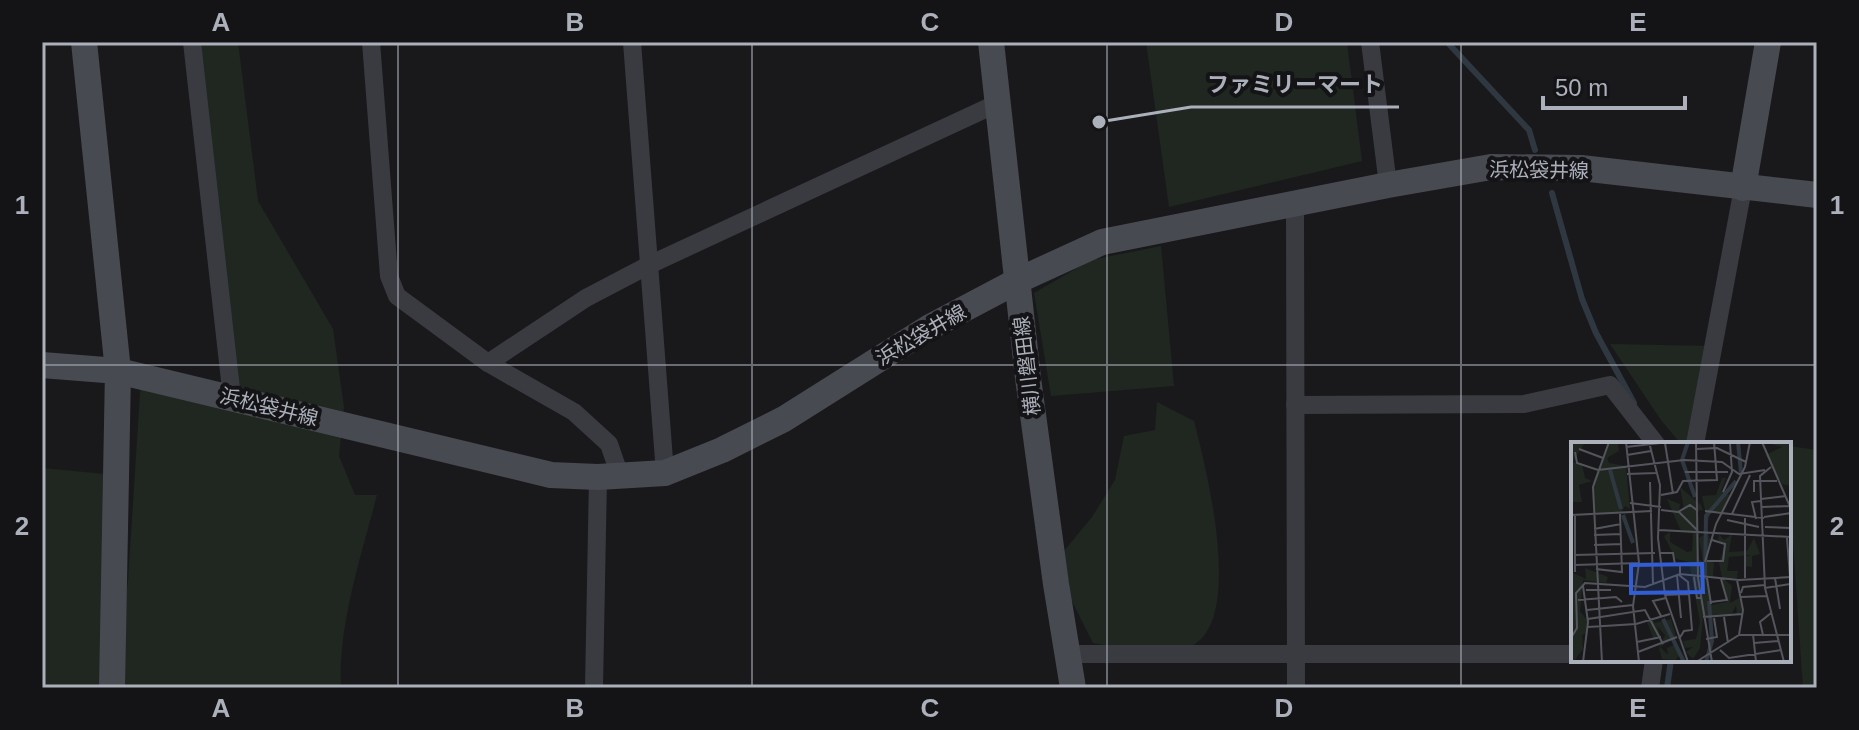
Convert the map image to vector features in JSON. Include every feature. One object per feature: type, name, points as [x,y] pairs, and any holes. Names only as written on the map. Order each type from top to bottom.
[{"type":"main road","points":[[84,42],[118,371],[112,688]]},
{"type":"main road","name":"横川磐田線","points":[[991,42],[1042,486],[1073,688]]},
{"type":"main road","points":[[1743,188],[1768,42]]},
{"type":"main road","name":"浜松袋井線","points":[[42,365],[118,371],[551,475],[609,477],[665,473],[722,450],[784,419],[930,327],[1017,281],[1102,242],[1491,167],[1581,168],[1817,195]]},
{"type":"street","points":[[192,42],[232,398]]},
{"type":"street","points":[[371,42],[389,276],[397,296],[488,363],[574,412],[609,444],[594,688]]},
{"type":"street","points":[[632,42],[665,473]]},
{"type":"street","points":[[1370,42],[1388,185]]},
{"type":"street","points":[[488,363],[586,298],[649,265],[998,103]]},
{"type":"street","points":[[1695,442],[1743,188]]},
{"type":"street","points":[[1295,205],[1296,688]]},
{"type":"street","points":[[1295,405],[1524,404],[1610,385],[1654,442]]},
{"type":"street","points":[[1068,654],[1571,654]]},
{"type":"street","points":[[1650,688],[1654,662]]},
{"type":"shaded area","points":[[197,42],[238,42],[258,201],[333,329],[344,407],[339,456],[355,495],[377,495],[347,615],[341,688],[112,688],[128,582],[141,377],[232,398]]},
{"type":"shaded area","points":[[1146,42],[1347,42],[1362,161],[1169,207]]},
{"type":"shaded area","points":[[1161,246],[1174,386],[1051,396],[1034,293],[1091,260]]},
{"type":"shaded area","points":[[1610,344],[1713,346],[1695,442],[1679,442]]},
{"type":"shaded area","points":[[1157,402],[1194,421],[1212,504],[1219,572],[1217,603],[1209,627],[1195,644],[1158,653],[1093,643],[1070,597],[1064,551],[1092,517],[1115,480],[1124,436],[1155,430]]},
{"type":"shaded area","points":[[1791,446],[1817,450],[1817,688],[1803,688],[1791,512]]},
{"type":"shaded area","points":[[42,468],[116,475],[100,688],[42,688]]},
{"type":"waterway","points":[[1447,42],[1529,130],[1535,150]]},
{"type":"waterway","points":[[1552,193],[1582,299],[1596,333],[1634,403]]},
{"type":"waterway","points":[[1667,688],[1671,662]]},
{"type":"place","name":"ファミリーマート","points":[[1099,122]]}]
